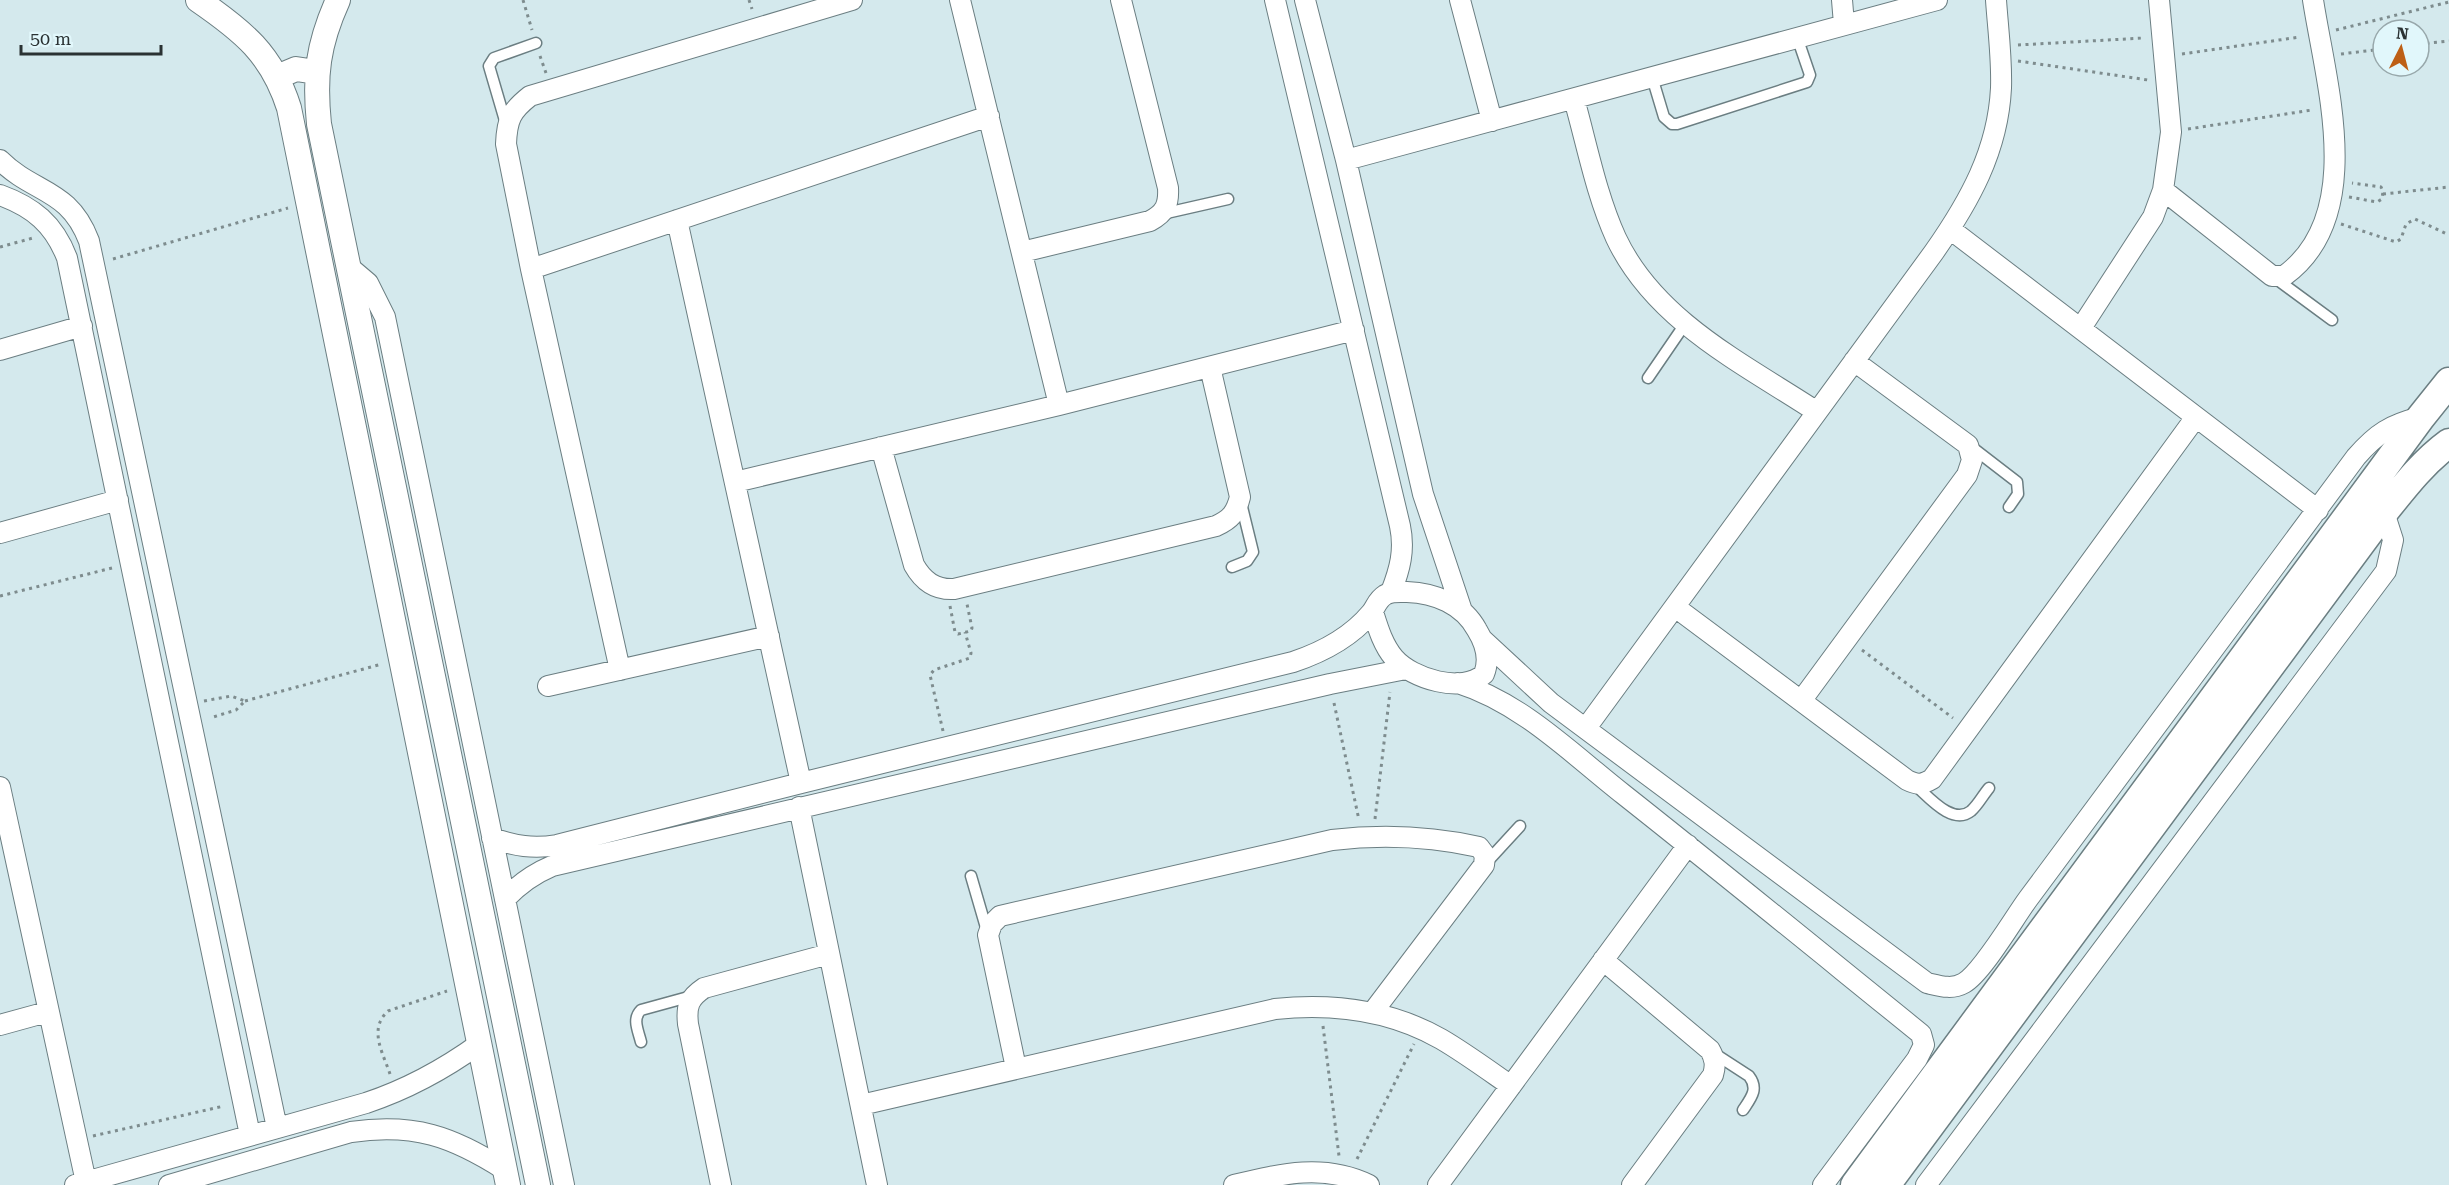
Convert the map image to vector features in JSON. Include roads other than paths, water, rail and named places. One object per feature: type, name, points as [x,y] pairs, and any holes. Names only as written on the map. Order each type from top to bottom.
[{"type":"main road","points":[[1886,1185],[2331,562],[2421,417],[2449,382]]},
{"type":"main road","points":[[1855,1185],[2331,562],[2384,512],[2417,471],[2449,443]]},
{"type":"street","points":[[198,0],[244,34],[262,54],[277,77],[289,108],[506,1178]]},
{"type":"street","points":[[338,0],[320,46],[316,72],[319,124],[538,1185]]},
{"type":"street","points":[[620,670],[531,269],[506,144],[507,124],[515,108],[530,96],[852,0]]},
{"type":"street","points":[[960,0],[1059,405]]},
{"type":"street","points":[[1022,252],[1150,221],[1162,214],[1169,202],[1168,188],[1121,0]]},
{"type":"street","points":[[1275,0],[1403,540],[1401,567],[1391,592]]},
{"type":"street","points":[[1305,0],[1346,160],[1423,495],[1462,610]]},
{"type":"street","points":[[1460,0],[1492,121]]},
{"type":"street","points":[[1842,0],[1844,24]]},
{"type":"street","points":[[1346,160],[1937,0]]},
{"type":"street","points":[[1586,728],[1950,229],[1976,186],[1990,148],[1998,109],[2000,52],[1996,0]]},
{"type":"street","points":[[2080,328],[2153,217],[2163,190],[2171,132],[2159,0]]},
{"type":"street","points":[[2163,190],[2272,276],[2283,276],[2306,257],[2325,219],[2333,188],[2334,136],[2313,0]]},
{"type":"street","points":[[277,77],[296,69],[316,72]]},
{"type":"street","points":[[1574,99],[1603,207],[1617,240],[1636,271],[1658,299],[1684,324],[1817,412]]},
{"type":"street","points":[[531,269],[989,116]]},
{"type":"street","points":[[0,160],[67,204],[84,227],[94,265],[277,1128]]},
{"type":"street","points":[[0,195],[26,205],[37,213],[55,233],[67,258],[250,1136]]},
{"type":"street","points":[[677,220],[801,783]]},
{"type":"street","points":[[1950,229],[2318,510]]},
{"type":"street","points":[[348,266],[368,283],[385,317],[564,1185]]},
{"type":"street","points":[[0,350],[82,326]]},
{"type":"street","points":[[735,482],[1059,405],[1354,330]]},
{"type":"street","points":[[1801,701],[1967,475],[1972,460],[1968,445],[1854,361]]},
{"type":"street","points":[[881,447],[914,565],[926,582],[954,588],[1216,526],[1228,521],[1237,510],[1239,497],[1210,367]]},
{"type":"street","points":[[1675,607],[1915,784],[1924,784],[1932,779],[2196,417]]},
{"type":"street","points":[[492,838],[525,847],[557,845],[1293,662],[1333,645],[1351,632],[1373,612],[1376,603],[1383,596],[1391,592],[1426,593],[1445,599],[1462,610],[1482,639],[1527,682],[1586,728],[1927,983],[1946,988],[1965,983],[1978,969],[2369,442],[2383,430],[2400,422],[2421,417]]},
{"type":"street","points":[[0,533],[118,500]]},
{"type":"street","points":[[1926,1185],[2386,571],[2393,540],[2384,512]]},
{"type":"street","points":[[1373,612],[1388,651],[1399,670]]},
{"type":"street","points":[[548,686],[769,636]]},
{"type":"street","points":[[1458,683],[1470,682],[1484,674],[1487,658],[1482,639]]},
{"type":"street","points":[[505,899],[518,885],[552,866],[1330,684],[1399,670],[1431,679],[1458,683],[1485,692],[1509,705],[1688,845],[1921,1034],[1924,1041],[1917,1059],[1823,1185]]},
{"type":"street","points":[[0,787],[6,841],[77,1140],[80,1183],[250,1136],[396,1092],[435,1074],[479,1044]]},
{"type":"street","points":[[799,807],[878,1185]]},
{"type":"street","points":[[1016,1068],[988,934],[992,924],[1000,916],[1332,840],[1368,836],[1411,836],[1479,847],[1485,855],[1484,865],[1372,1013]]},
{"type":"street","points":[[1438,1185],[1688,845]]},
{"type":"street","points":[[721,1185],[688,1024],[686,1009],[692,996],[705,988],[829,954]]},
{"type":"street","points":[[1603,960],[1710,1050],[1716,1066],[1713,1075],[1632,1185]]},
{"type":"street","points":[[861,1105],[1275,1009],[1320,1006],[1372,1013],[1422,1029],[1511,1086]]},
{"type":"street","points":[[0,1025],[47,1011]]},
{"type":"street","points":[[169,1185],[351,1132],[377,1129],[404,1129],[447,1138],[479,1153],[506,1178]]},
{"type":"street","points":[[1234,1185],[1294,1172],[1318,1171],[1345,1176],[1369,1185]]},
{"type":"lane","points":[[1652,77],[1664,117],[1672,124],[1677,124],[1808,82],[1810,75],[1797,37]]},
{"type":"lane","points":[[507,124],[489,66],[494,58],[536,43]]},
{"type":"lane","points":[[1162,214],[1228,199]]},
{"type":"lane","points":[[2272,276],[2331,320]]},
{"type":"lane","points":[[1648,378],[1684,324]]},
{"type":"lane","points":[[1968,445],[2017,482],[2018,494],[2009,507]]},
{"type":"lane","points":[[1232,567],[1247,561],[1253,552],[1239,497]]},
{"type":"lane","points":[[1915,784],[1953,815],[1963,815],[1971,811],[1989,788]]},
{"type":"lane","points":[[1484,865],[1520,826]]},
{"type":"lane","points":[[970,876],[988,934]]},
{"type":"lane","points":[[642,1042],[636,1022],[636,1015],[641,1010],[692,996]]},
{"type":"lane","points":[[1710,1050],[1753,1081],[1754,1095],[1743,1110]]}]
